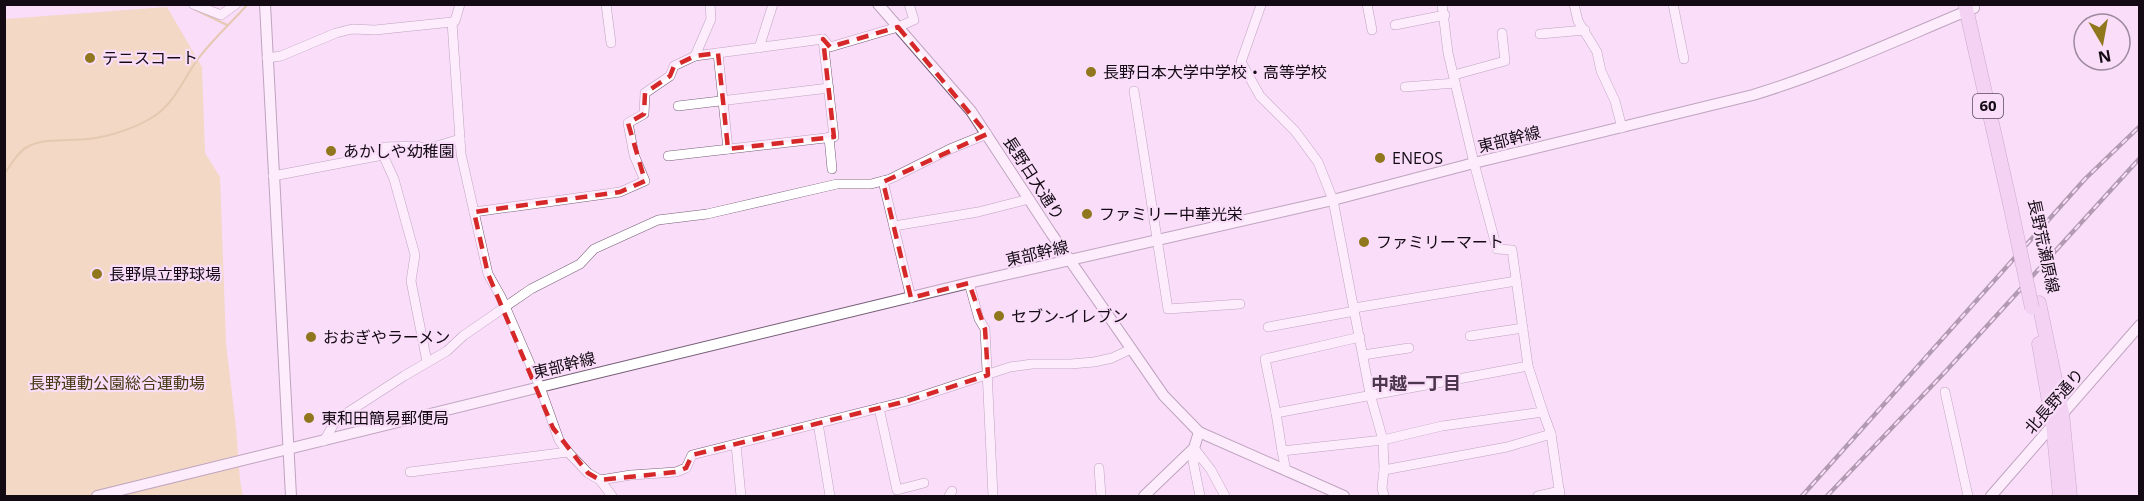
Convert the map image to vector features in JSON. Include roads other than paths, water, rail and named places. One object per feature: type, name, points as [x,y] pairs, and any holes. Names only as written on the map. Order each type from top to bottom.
[{"type":"main road","name":"長野荒瀬原線","points":[[1970,7],[2036,305],[2058,418],[2070,496]]},
{"type":"main road","name":"長野荒瀬原線","points":[[2058,418],[2060,496]]},
{"type":"street","points":[[193,4],[213,14],[221,15],[236,4]]},
{"type":"street","points":[[265,4],[291,496]]},
{"type":"street","points":[[267,58],[281,56],[336,33],[352,29],[375,30],[452,22],[455,21],[460,4]]},
{"type":"street","points":[[606,4],[611,43]]},
{"type":"street","points":[[695,56],[711,19],[710,4]]},
{"type":"street","points":[[759,48],[773,4]]},
{"type":"street","name":"長野日大通り","points":[[878,4],[957,93],[1164,396],[1199,432]]},
{"type":"street","points":[[823,39],[830,47],[898,27],[914,20],[909,4]]},
{"type":"street","points":[[1367,4],[1371,30]]},
{"type":"street","points":[[1442,4],[1448,53],[1474,163],[1497,249],[1512,250],[1528,366],[1551,434],[1560,494],[1538,496]]},
{"type":"street","points":[[1574,4],[1578,21],[1597,52],[1601,71],[1615,101],[1622,128]]},
{"type":"street","points":[[1673,4],[1684,59]]},
{"type":"street","points":[[1263,5],[1241,62],[1260,96],[1295,131],[1318,162],[1333,200],[1370,394],[1383,440],[1382,488],[1384,496]]},
{"type":"street","name":"東部幹線","points":[[97,496],[969,283],[1333,200],[1784,86],[1970,7]]},
{"type":"street","points":[[1395,25],[1445,15]]},
{"type":"street","points":[[452,22],[461,154],[488,274],[540,387],[553,428],[568,452],[588,473],[600,480],[612,496]]},
{"type":"street","points":[[1540,34],[1585,30]]},
{"type":"street","points":[[1405,87],[1454,79],[1505,61],[1502,33]]},
{"type":"street","points":[[474,212],[620,192],[645,181],[634,155],[628,123],[644,114],[645,93],[670,76],[674,66],[695,56],[823,39]]},
{"type":"street","points":[[668,156],[834,137],[823,39]]},
{"type":"street","points":[[718,53],[728,149]]},
{"type":"street","points":[[678,106],[829,88]]},
{"type":"street","points":[[1134,91],[1168,309],[1240,304]]},
{"type":"street","points":[[324,441],[336,420],[447,351],[463,336],[531,289],[580,264],[594,249],[658,220],[707,214],[837,184],[871,184],[883,181],[987,134]]},
{"type":"street","points":[[828,137],[832,169]]},
{"type":"street","points":[[428,362],[411,281],[415,255],[394,179],[383,155],[385,147],[417,146],[427,149],[460,139]]},
{"type":"street","points":[[273,176],[383,155]]},
{"type":"street","points":[[883,181],[911,298]]},
{"type":"street","points":[[894,226],[978,212],[1029,199]]},
{"type":"street","points":[[1268,327],[1516,281]]},
{"type":"street","points":[[969,283],[979,319],[985,329],[993,496]]},
{"type":"street","name":"北長野通り","points":[[1991,496],[2139,325]]},
{"type":"street","points":[[1470,336],[1523,328]]},
{"type":"street","points":[[1287,471],[1265,359],[1360,337]]},
{"type":"street","points":[[1363,355],[1409,348]]},
{"type":"street","points":[[600,480],[676,472],[686,468],[692,455],[879,408],[1010,367],[1094,362],[1112,358],[1131,349]]},
{"type":"street","points":[[1276,413],[1528,366]]},
{"type":"street","points":[[1945,392],[1968,496]]},
{"type":"street","points":[[879,408],[897,490],[924,483]]},
{"type":"street","points":[[1282,451],[1383,440],[1442,426],[1543,412]]},
{"type":"street","points":[[818,423],[830,496]]},
{"type":"street","points":[[1200,496],[1192,461],[1197,452],[1199,432],[1344,496]]},
{"type":"street","points":[[1384,470],[1507,447],[1551,434]]},
{"type":"street","points":[[736,445],[741,496]]},
{"type":"street","points":[[410,472],[568,452]]},
{"type":"street","points":[[1144,496],[1197,452]]},
{"type":"street","points":[[1197,452],[1211,470],[1225,496]]},
{"type":"street","points":[[1099,468],[1101,496]]},
{"type":"waterway","points":[[4,174],[21,151],[35,143],[104,136],[130,128],[153,117],[173,98],[204,52],[248,4]]},
{"type":"waterway","points":[[193,7],[227,25]]},
{"type":"railway","points":[[1802,496],[2085,179],[2140,126]]},
{"type":"railway","points":[[1827,496],[1945,372],[2140,158]]},
{"type":"place","name":"テニスコート","points":[[90,58]]},
{"type":"place","name":"長野日本大学中学校・高等学校","points":[[1091,72]]},
{"type":"place","name":"あかしや幼稚園","points":[[331,151]]},
{"type":"place","name":"ENEOS","points":[[1380,158]]},
{"type":"place","name":"ファミリー中華光栄","points":[[1087,214]]},
{"type":"place","name":"ファミリーマート","points":[[1364,242]]},
{"type":"place","name":"長野県立野球場","points":[[97,274]]},
{"type":"place","name":"セブン-イレブン","points":[[999,316]]},
{"type":"place","name":"おおぎやラーメン","points":[[311,337]]},
{"type":"place","name":"東和田簡易郵便局","points":[[309,418]]},
{"type":"district","name":"中越一丁目","points":[[1416,384]]},
{"type":"park label","name":"長野運動公園総合運動場","points":[[117,383]]}]
